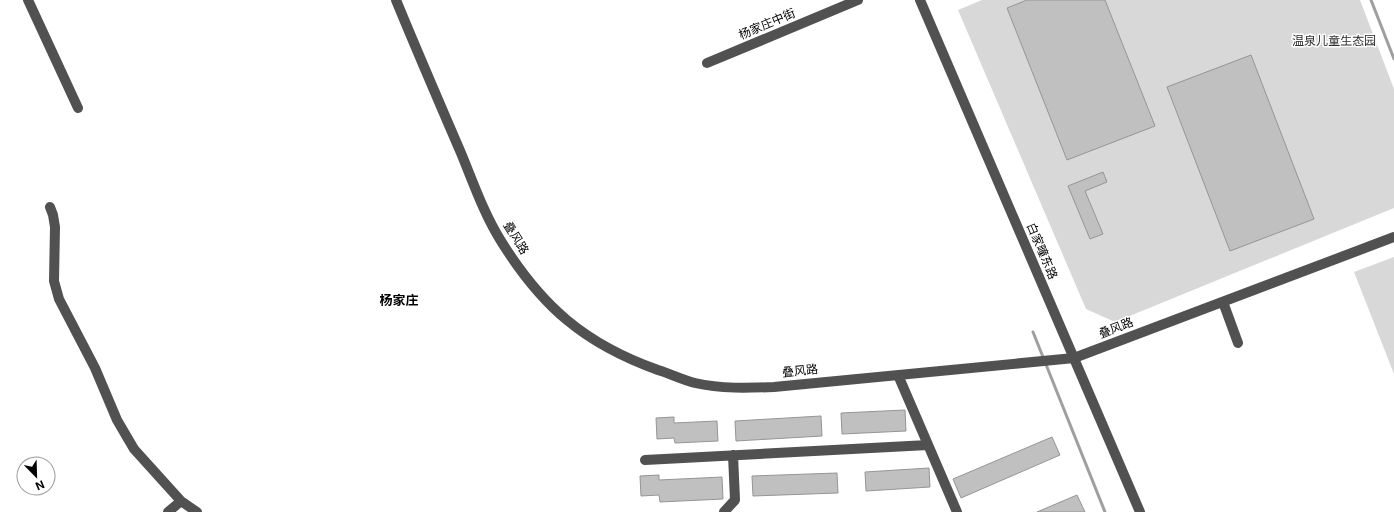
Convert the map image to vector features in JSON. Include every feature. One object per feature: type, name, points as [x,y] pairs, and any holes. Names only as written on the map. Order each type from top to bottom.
[{"type":"street","points":[[28,0],[78,108]]},
{"type":"street","name":"叠风路","points":[[396,0],[480,199],[500,240],[539,294],[577,329],[626,358],[695,383],[743,388],[774,387],[1074,358],[1394,237]]},
{"type":"street","name":"杨家庄中街","points":[[707,63],[858,0]]},
{"type":"street","name":"白家疃东路","points":[[920,0],[1140,512]]},
{"type":"street","points":[[50,207],[55,227],[54,282],[59,299],[95,368],[117,420],[134,449],[181,501],[197,512]]},
{"type":"street","points":[[1223,302],[1238,342]]},
{"type":"street","points":[[898,375],[957,512]]},
{"type":"street","points":[[645,460],[928,445]]},
{"type":"street","points":[[724,512],[735,500],[733,455]]},
{"type":"street","points":[[168,512],[181,501]]},
{"type":"green space","name":"温泉儿童生态园","points":[[982,0],[1360,0],[1394,89],[1394,208],[1115,322],[1086,309],[958,10]]},
{"type":"green space","points":[[1394,257],[1394,374],[1354,272]]},
{"type":"building","points":[[1027,0],[1105,0],[1155,126],[1067,160],[1007,8]]},
{"type":"building","points":[[1251,55],[1314,219],[1230,251],[1167,87]]},
{"type":"building","points":[[1103,172],[1107,182],[1085,191],[1103,234],[1090,239],[1068,186]]},
{"type":"building","points":[[905,410],[906,431],[842,434],[841,413]]},
{"type":"building","points":[[821,416],[822,436],[736,441],[735,421]]},
{"type":"building","points":[[674,417],[674,423],[717,421],[718,441],[675,443],[674,438],[657,439],[656,418]]},
{"type":"building","points":[[1052,437],[1060,455],[961,498],[953,479]]},
{"type":"building","points":[[929,468],[930,487],[866,491],[865,472]]},
{"type":"building","points":[[837,473],[838,493],[753,496],[752,476]]},
{"type":"building","points":[[659,475],[659,480],[722,477],[723,499],[660,502],[659,495],[641,496],[640,476]]},
{"type":"building","points":[[1077,495],[1085,512],[1037,512]]},
{"type":"waterway","points":[[1371,0],[1394,59]]},
{"type":"waterway","points":[[1033,332],[1105,512]]},
{"type":"district","name":"杨家庄","points":[[399,300]]}]
